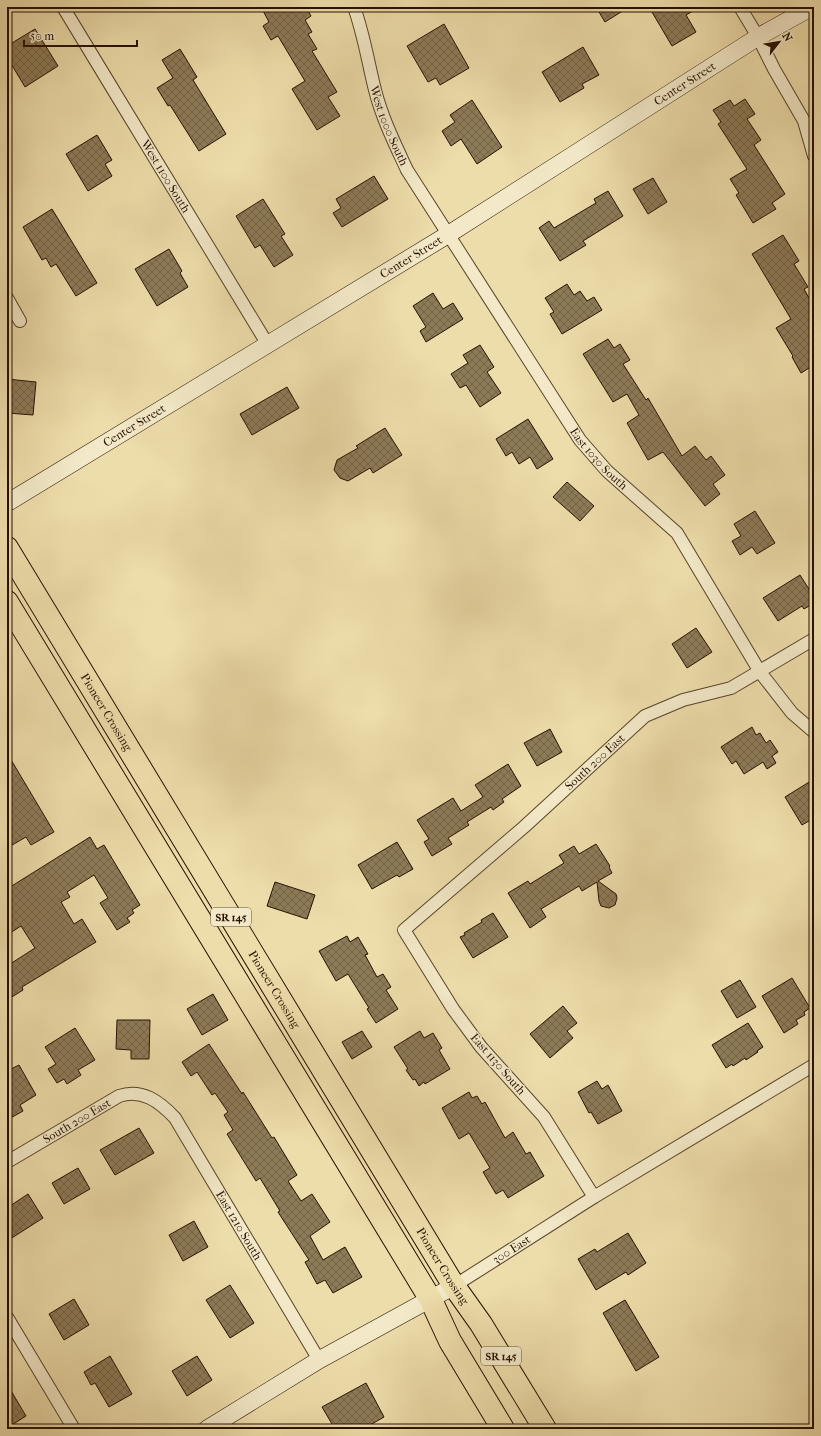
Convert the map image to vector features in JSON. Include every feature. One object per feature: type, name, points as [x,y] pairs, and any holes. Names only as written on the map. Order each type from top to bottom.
[{"type":"highway","name":"Pioneer Crossing","points":[[7,548],[454,1286],[481,1324],[545,1429]]},
{"type":"highway","name":"SR 145","points":[[7,602],[430,1300],[450,1341],[503,1429]]},
{"type":"street","name":"West 1100 South","points":[[63,7],[268,345]]},
{"type":"street","name":"West 1000 South","points":[[354,7],[368,53],[375,91],[390,132],[407,170],[448,234]]},
{"type":"street","points":[[740,7],[804,121],[814,156]]},
{"type":"street","name":"Center Street","points":[[7,503],[448,234],[758,37],[812,7]]},
{"type":"street","name":"East 1030 South","points":[[448,234],[580,440],[607,470],[677,533],[760,672],[792,713],[814,732]]},
{"type":"street","points":[[7,298],[20,321]]},
{"type":"street","name":"South 200 East","points":[[404,930],[524,827],[645,716],[683,700],[731,688],[814,639]]},
{"type":"street","name":"East 1130 South","points":[[404,930],[453,1008],[480,1047],[544,1117],[594,1197]]},
{"type":"street","name":"300 East","points":[[207,1429],[319,1360],[454,1286],[594,1197],[814,1065]]},
{"type":"street","name":"South 200 East","points":[[7,1162],[119,1096],[126,1093],[135,1093],[150,1098]]},
{"type":"street","name":"East 1210 South","points":[[150,1098],[164,1106],[175,1118],[319,1360]]},
{"type":"street","points":[[7,1317],[74,1429]]},
{"type":"building","points":[[261,7],[306,7],[311,16],[305,20],[312,32],[308,34],[317,49],[312,51],[337,92],[328,97],[340,116],[317,130],[292,89],[305,81],[278,36],[271,40],[263,26],[269,22]]},
{"type":"building","points":[[596,7],[629,7],[605,22]]},
{"type":"building","points":[[649,7],[700,7],[686,15],[696,32],[672,46]]},
{"type":"building","points":[[444,24],[469,68],[440,85],[436,78],[428,82],[407,46]]},
{"type":"building","points":[[35,29],[58,66],[25,87],[7,57],[7,46]]},
{"type":"building","points":[[583,47],[599,75],[582,84],[584,88],[560,102],[542,72]]},
{"type":"building","points":[[180,49],[197,77],[193,80],[226,134],[199,151],[170,105],[168,106],[157,88],[173,78],[162,60]]},
{"type":"building","points":[[745,99],[755,114],[747,119],[761,140],[754,145],[785,194],[772,203],[776,209],[753,223],[736,195],[739,193],[730,179],[747,169],[718,124],[721,122],[713,110],[730,100],[734,106]]},
{"type":"building","points":[[472,100],[502,147],[477,164],[461,139],[451,146],[442,131],[455,122],[450,115]]},
{"type":"building","points":[[97,135],[112,160],[105,164],[112,176],[88,191],[66,154]]},
{"type":"building","points":[[374,176],[388,199],[342,227],[333,213],[341,208],[336,199]]},
{"type":"building","points":[[653,178],[667,202],[648,214],[633,189]]},
{"type":"building","points":[[608,191],[623,216],[583,241],[586,245],[560,261],[539,228],[549,221],[554,228],[596,203],[594,199]]},
{"type":"building","points":[[263,199],[285,234],[281,236],[293,255],[274,267],[260,245],[255,248],[236,216]]},
{"type":"building","points":[[52,209],[97,283],[76,296],[56,264],[51,267],[46,258],[42,260],[23,227]]},
{"type":"building","points":[[783,235],[799,261],[794,264],[808,287],[804,289],[814,307],[814,365],[801,373],[792,357],[793,356],[776,328],[791,319],[752,254]]},
{"type":"building","points":[[169,249],[182,271],[180,273],[188,287],[157,306],[135,269]]},
{"type":"building","points":[[567,284],[574,295],[580,291],[587,301],[594,297],[602,310],[562,334],[550,314],[554,312],[545,298]]},
{"type":"building","points":[[433,293],[443,309],[453,303],[463,319],[426,342],[420,331],[426,327],[413,306]]},
{"type":"building","points":[[608,339],[614,348],[620,344],[630,360],[623,364],[646,400],[648,398],[682,456],[695,446],[706,460],[711,456],[725,475],[713,484],[720,494],[705,506],[663,452],[648,460],[627,423],[639,415],[627,394],[613,402],[583,354]]},
{"type":"building","points":[[480,345],[494,367],[487,372],[501,393],[480,407],[466,385],[460,388],[451,374],[468,363],[463,355]]},
{"type":"building","points":[[7,379],[36,382],[33,415],[7,413]]},
{"type":"building","points":[[287,387],[299,408],[252,435],[240,414]]},
{"type":"building","points":[[528,419],[553,459],[537,469],[530,457],[519,464],[512,452],[506,456],[496,439]]},
{"type":"building","points":[[385,428],[402,455],[373,473],[370,468],[348,481],[340,478],[334,470],[337,460],[358,448],[356,446]]},
{"type":"building","points":[[567,482],[594,506],[580,521],[553,497]]},
{"type":"building","points":[[755,511],[775,543],[757,554],[752,547],[740,555],[732,541],[741,536],[734,524]]},
{"type":"building","points":[[800,575],[814,597],[814,603],[804,609],[802,606],[778,621],[763,598]]},
{"type":"building","points":[[696,628],[712,652],[687,668],[672,644]]},
{"type":"building","points":[[752,727],[756,735],[760,733],[766,743],[770,740],[778,752],[772,756],[776,763],[767,769],[763,762],[744,774],[736,761],[732,764],[721,747]]},
{"type":"building","points":[[550,729],[562,752],[537,766],[524,743]]},
{"type":"building","points":[[7,753],[54,832],[31,845],[26,837],[7,848]]},
{"type":"building","points":[[508,764],[521,786],[502,799],[504,802],[493,810],[491,807],[467,822],[469,825],[448,838],[452,844],[432,856],[424,842],[429,839],[417,820],[453,798],[461,811],[483,797],[475,785]]},
{"type":"building","points":[[814,779],[814,818],[802,825],[785,797]]},
{"type":"building","points":[[90,837],[97,849],[104,845],[140,905],[132,910],[134,913],[127,918],[130,922],[117,930],[100,903],[108,898],[94,875],[67,892],[70,897],[61,902],[74,924],[82,919],[96,942],[22,987],[23,990],[7,1000],[7,966],[35,948],[21,926],[7,935],[7,889]]},
{"type":"building","points":[[397,842],[413,869],[399,877],[397,875],[372,889],[358,865]]},
{"type":"building","points":[[596,844],[610,866],[609,867],[612,873],[598,881],[616,894],[617,898],[615,905],[609,908],[601,906],[597,882],[582,891],[579,886],[541,909],[546,917],[530,928],[508,893],[528,881],[530,884],[564,863],[559,855],[574,846],[579,854]]},
{"type":"building","points":[[275,882],[315,895],[307,919],[267,906]]},
{"type":"building","points":[[493,913],[508,937],[473,958],[460,937],[482,922],[481,920]]},
{"type":"building","points":[[347,936],[350,942],[358,937],[368,954],[365,955],[377,977],[383,974],[391,987],[386,990],[398,1009],[376,1023],[367,1009],[369,1008],[348,974],[336,981],[319,951]]},
{"type":"building","points":[[792,978],[810,1008],[804,1012],[805,1015],[796,1020],[798,1024],[784,1033],[762,996]]},
{"type":"building","points":[[740,980],[756,1007],[737,1018],[721,991]]},
{"type":"building","points":[[213,994],[228,1020],[202,1035],[187,1009]]},
{"type":"building","points":[[563,1006],[577,1023],[567,1031],[573,1038],[550,1058],[530,1034]]},
{"type":"building","points":[[117,1020],[150,1020],[149,1059],[131,1059],[131,1050],[116,1049]]},
{"type":"building","points":[[748,1023],[763,1047],[746,1060],[745,1058],[733,1066],[732,1064],[726,1068],[712,1045]]},
{"type":"building","points":[[75,1028],[95,1060],[78,1070],[81,1075],[67,1084],[64,1079],[57,1083],[48,1069],[56,1064],[45,1047]]},
{"type":"building","points":[[362,1031],[372,1047],[352,1059],[342,1042]]},
{"type":"building","points":[[420,1031],[424,1038],[433,1033],[442,1048],[439,1050],[450,1069],[419,1086],[415,1079],[413,1080],[406,1070],[408,1069],[394,1047]]},
{"type":"building","points":[[209,1044],[242,1094],[243,1092],[272,1138],[274,1137],[297,1175],[288,1181],[301,1201],[312,1194],[330,1222],[310,1236],[323,1260],[345,1247],[362,1277],[333,1293],[325,1280],[317,1284],[305,1262],[309,1260],[278,1212],[280,1211],[260,1178],[256,1181],[227,1134],[233,1130],[224,1115],[228,1112],[215,1093],[212,1095],[197,1072],[191,1076],[182,1062]]},
{"type":"building","points":[[19,1065],[36,1095],[20,1105],[23,1111],[7,1120],[7,1071]]},
{"type":"building","points":[[597,1081],[602,1089],[608,1085],[622,1111],[598,1124],[591,1112],[589,1113],[578,1092]]},
{"type":"building","points":[[469,1092],[472,1098],[477,1096],[482,1104],[485,1102],[505,1138],[513,1132],[526,1154],[530,1152],[544,1176],[508,1198],[503,1190],[496,1194],[483,1172],[490,1168],[469,1133],[459,1139],[442,1108]]},
{"type":"building","points":[[139,1128],[154,1153],[115,1175],[100,1150]]},
{"type":"building","points":[[78,1168],[90,1189],[64,1204],[52,1183]]},
{"type":"building","points":[[28,1194],[43,1218],[7,1241],[7,1208]]},
{"type":"building","points":[[194,1221],[208,1247],[183,1261],[169,1235]]},
{"type":"building","points":[[628,1233],[646,1263],[628,1275],[626,1272],[596,1290],[578,1259],[595,1249],[597,1252]]},
{"type":"building","points":[[230,1285],[254,1323],[230,1338],[206,1300]]},
{"type":"building","points":[[74,1299],[89,1325],[64,1340],[49,1314]]},
{"type":"building","points":[[625,1300],[659,1357],[636,1371],[603,1313]]},
{"type":"building","points":[[110,1356],[132,1394],[109,1407],[95,1383],[91,1385],[84,1372]]},
{"type":"building","points":[[197,1356],[212,1380],[187,1396],[172,1371]]},
{"type":"building","points":[[366,1383],[384,1417],[363,1429],[335,1429],[322,1407]]},
{"type":"building","points":[[7,1384],[26,1416],[7,1428]]}]
